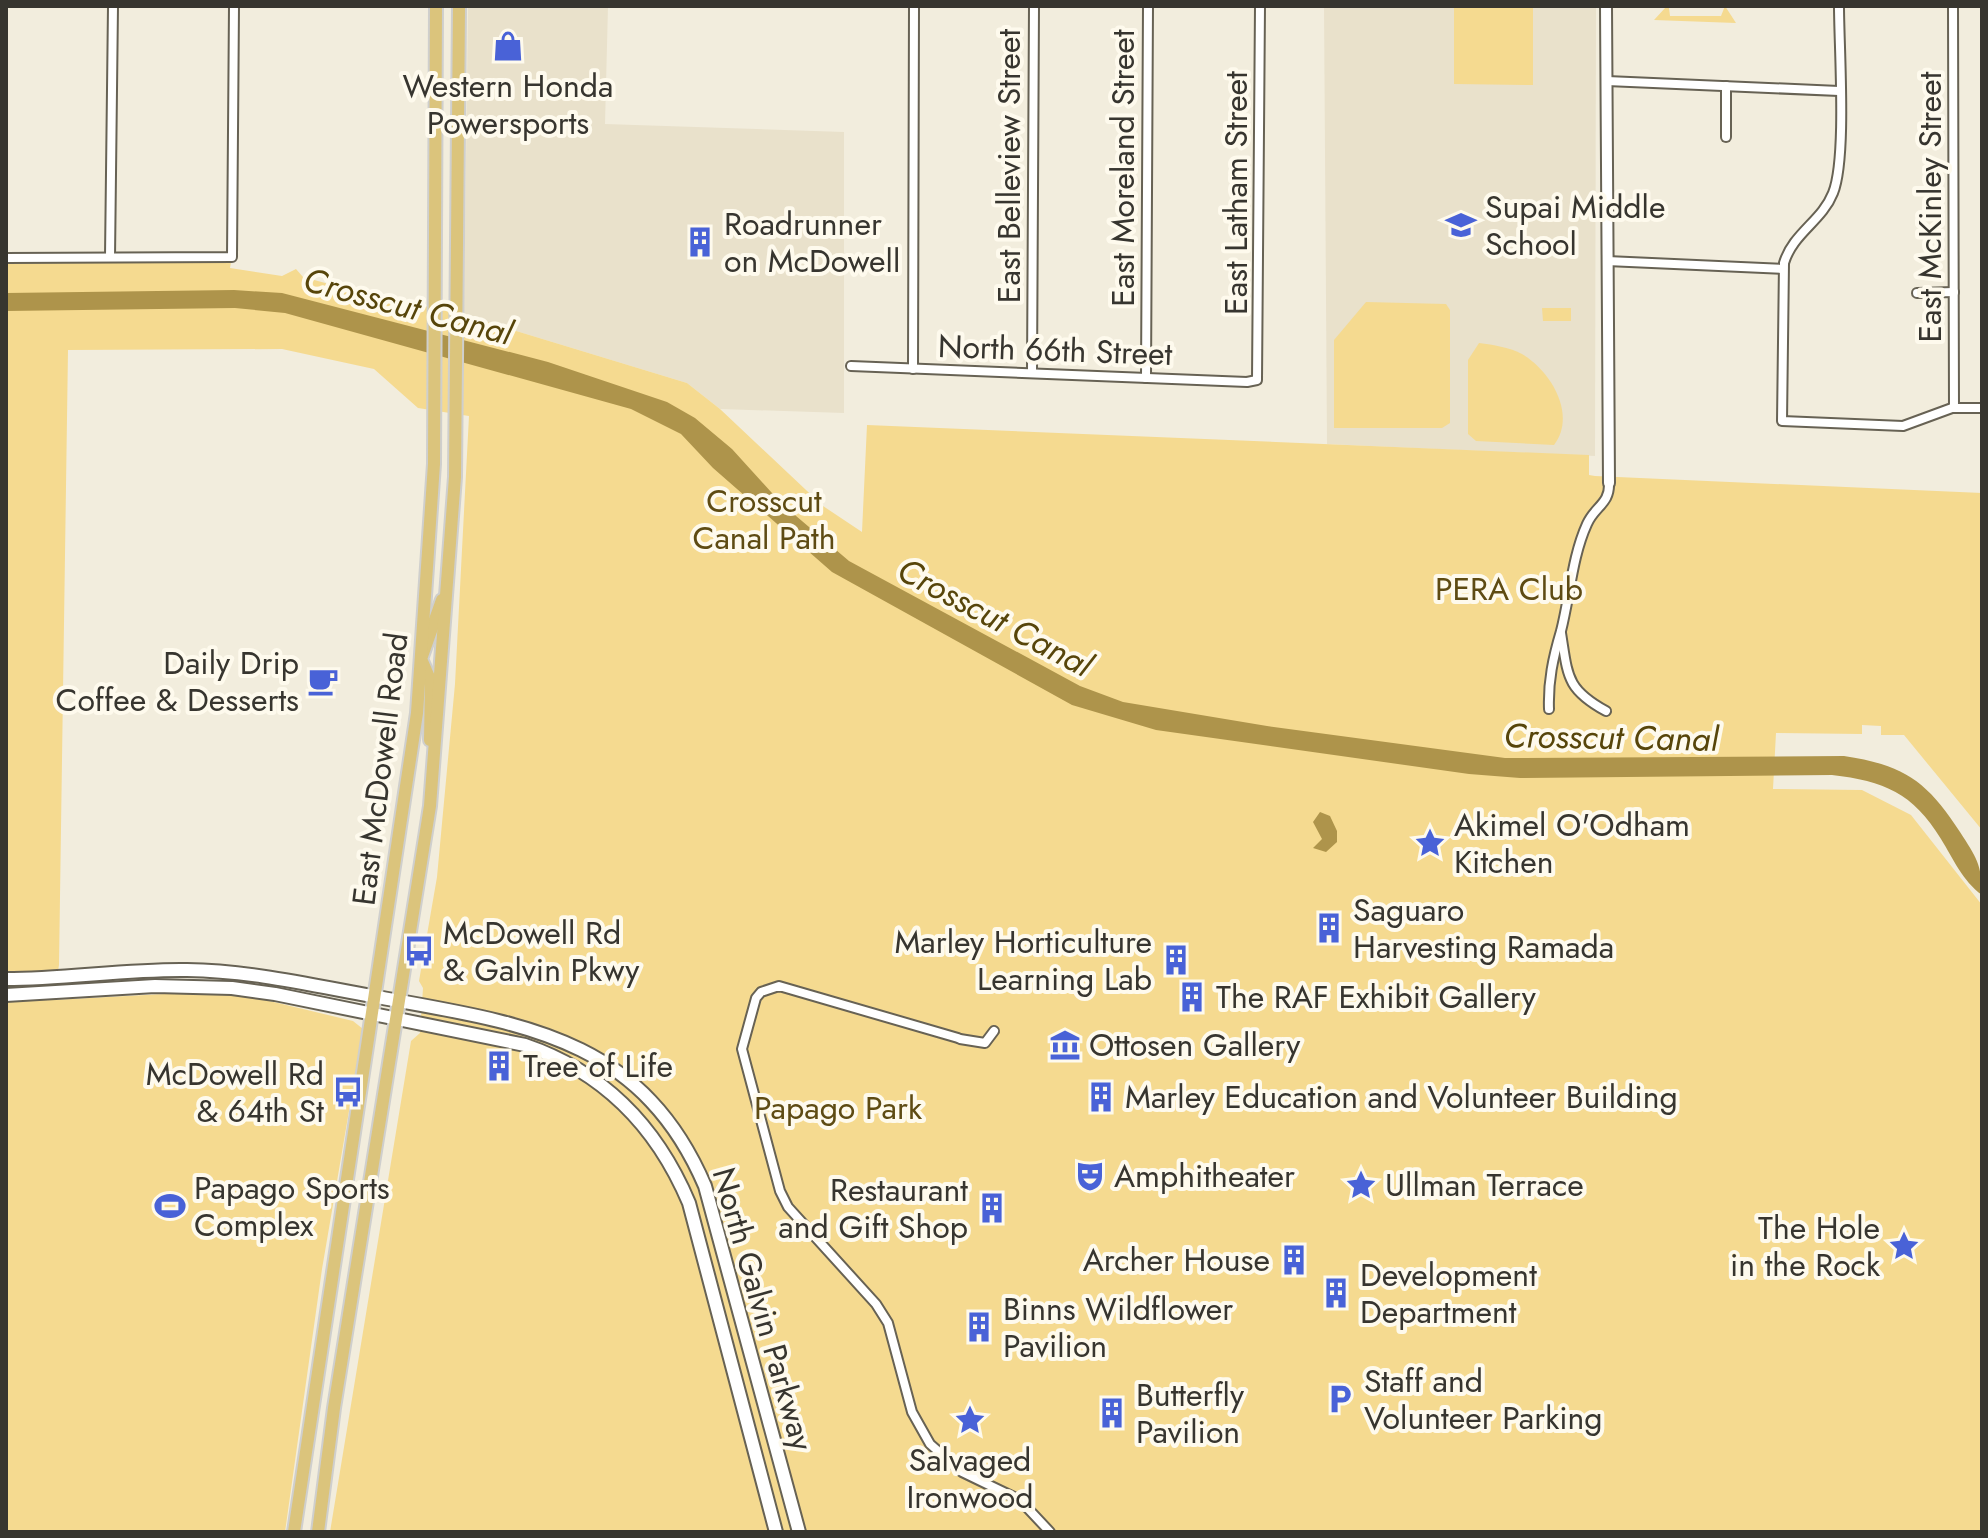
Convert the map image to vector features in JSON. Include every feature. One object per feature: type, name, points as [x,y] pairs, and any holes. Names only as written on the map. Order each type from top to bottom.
[{"type":"main road","points":[[436,9],[459,9]]},
{"type":"main road","name":"East McDowell Road","points":[[294,1532],[404,817],[421,659],[434,464],[436,9]]},
{"type":"main road","name":"East McDowell Road","points":[[318,1532],[334,1408],[397,1019],[433,767],[450,566],[456,363],[459,9]]},
{"type":"main road","points":[[433,767],[428,721],[431,682],[421,659],[436,625],[450,566]]},
{"type":"main road","points":[[154,970],[155,986]]},
{"type":"main road","name":"North Galvin Parkway","points":[[6,979],[154,970],[253,974],[399,1001],[561,1039],[590,1053],[632,1082],[672,1125],[698,1169],[715,1214],[799,1532]]},
{"type":"main road","name":"North Galvin Parkway","points":[[6,995],[155,986],[263,992],[525,1045],[561,1059],[616,1096],[661,1146],[695,1221],[776,1532]]},
{"type":"street","points":[[110,257],[113,6]]},
{"type":"street","points":[[6,258],[232,257],[234,6]]},
{"type":"street","points":[[913,369],[914,6]]},
{"type":"street","name":"East Belleview Street","points":[[1032,373],[1034,6]]},
{"type":"street","name":"East Moreland Street","points":[[1146,378],[1148,6]]},
{"type":"street","name":"East Latham Street","points":[[1257,380],[1260,6]]},
{"type":"street","points":[[1549,709],[1552,651],[1560,633],[1581,539],[1588,522],[1607,502],[1609,483],[1606,6]]},
{"type":"street","points":[[1839,6],[1837,183],[1822,212],[1794,241],[1783,269],[1782,421],[1903,426],[1954,408],[1982,408]]},
{"type":"street","name":"East McKinley Street","points":[[1953,6],[1954,408]]},
{"type":"street","points":[[1607,81],[1839,91]]},
{"type":"street","points":[[1726,86],[1726,137]]},
{"type":"street","points":[[1607,261],[1783,269]]},
{"type":"street","points":[[1917,293],[1954,292]]},
{"type":"street","name":"North 66th Street","points":[[851,366],[1257,380]]},
{"type":"street","points":[[1560,633],[1564,662],[1572,685],[1581,698],[1606,711]]},
{"type":"street","points":[[994,1031],[985,1043],[959,1039],[790,988],[772,987],[761,992],[751,1008],[742,1049],[780,1191],[806,1229],[855,1279],[888,1323],[912,1412],[930,1444],[962,1472],[1020,1500],[1050,1532]]},
{"type":"shaded area","points":[[468,6],[608,6],[605,124],[844,132],[844,413],[720,409],[687,383],[464,315]]},
{"type":"shaded area","name":"Supai Middle School","points":[[1324,6],[1596,6],[1595,456],[1327,444]]},
{"type":"shaded area","points":[[234,290],[282,293],[548,362],[667,402],[695,418],[732,449],[782,504],[849,561],[1080,686],[1123,702],[1267,726],[1505,758],[1844,756],[1883,764],[1925,788],[1948,814],[1974,855],[1981,876],[1982,895],[1964,876],[1919,810],[1896,792],[1867,781],[1832,775],[1520,778],[1469,774],[1156,730],[1072,705],[832,572],[713,468],[681,434],[631,409],[285,313],[235,308],[6,311],[6,293]]},
{"type":"shaded area","points":[[1320,812],[1330,816],[1337,831],[1337,842],[1326,852],[1313,848],[1322,839],[1313,822]]},
{"type":"green space","points":[[1454,6],[1533,6],[1533,85],[1454,84]]},
{"type":"green space","points":[[1725,6],[1736,23],[1654,20],[1666,7],[1670,16],[1721,16]]},
{"type":"green space","name":"Papago Park","points":[[232,257],[230,268],[282,276],[296,269],[303,277],[396,302],[393,299],[464,315],[687,383],[720,409],[823,506],[862,532],[867,425],[1589,455],[1589,475],[1595,476],[1982,493],[1982,830],[1904,735],[1881,735],[1881,726],[1862,725],[1862,734],[1776,733],[1773,789],[1862,790],[1911,815],[1982,905],[1982,1532],[330,1532],[411,1041],[420,1033],[423,988],[419,981],[437,877],[455,684],[469,416],[418,408],[374,369],[282,349],[68,350],[59,965],[53,1000],[201,992],[253,997],[353,1021],[363,1029],[322,1269],[285,1532],[6,1532],[6,258]]},
{"type":"green space","points":[[1366,302],[1446,304],[1450,310],[1450,423],[1442,428],[1334,428],[1334,340]]},
{"type":"green space","points":[[1542,308],[1571,308],[1571,321],[1543,321]]},
{"type":"green space","points":[[1479,343],[1522,354],[1551,382],[1562,408],[1563,421],[1554,445],[1476,441],[1468,434],[1468,360]]},
{"type":"place","name":"Western Honda Powersports","points":[[508,46]]},
{"type":"place","name":"Supai Middle School","points":[[1461,225]]},
{"type":"place","name":"Roadrunner on McDowell","points":[[700,242]]},
{"type":"place","name":"Daily Drip Coffee & Desserts","points":[[323,681]]},
{"type":"place","name":"Akimel O'Odham Kitchen","points":[[1430,843]]},
{"type":"place","name":"Saguaro Harvesting Ramada","points":[[1329,928]]},
{"type":"place","name":"McDowell Rd & Galvin Pkwy","points":[[419,951]]},
{"type":"place","name":"Marley Horticulture Learning Lab","points":[[1176,960]]},
{"type":"place","name":"The RAF Exhibit Gallery","points":[[1192,997]]},
{"type":"place","name":"Ottosen Gallery","points":[[1065,1045]]},
{"type":"place","name":"Tree of Life","points":[[499,1066]]},
{"type":"place","name":"McDowell Rd & 64th St","points":[[348,1092]]},
{"type":"place","name":"Marley Education and Volunteer Building","points":[[1101,1097]]},
{"type":"place","name":"Amphitheater","points":[[1090,1176]]},
{"type":"place","name":"Ullman Terrace","points":[[1361,1185]]},
{"type":"place","name":"Papago Sports Complex","points":[[170,1206]]},
{"type":"place","name":"Restaurant and Gift Shop","points":[[992,1208]]},
{"type":"place","name":"The Hole in the Rock","points":[[1904,1246]]},
{"type":"place","name":"Archer House","points":[[1294,1260]]},
{"type":"place","name":"Development Department","points":[[1336,1293]]},
{"type":"place","name":"Binns Wildflower Pavilion","points":[[979,1327]]},
{"type":"place","name":"Staff and Volunteer Parking","points":[[1340,1399]]},
{"type":"place","name":"Butterfly Pavilion","points":[[1112,1413]]},
{"type":"place","name":"Salvaged Ironwood","points":[[970,1420]]},
{"type":"water label","name":"Crosscut Canal","points":[[408,306]]},
{"type":"water label","name":"Crosscut Canal","points":[[995,617]]},
{"type":"water label","name":"Crosscut Canal","points":[[1611,737]]},
{"type":"park label","name":"Crosscut Canal Path","points":[[764,520]]},
{"type":"park label","name":"PERA Club","points":[[1509,589]]}]
